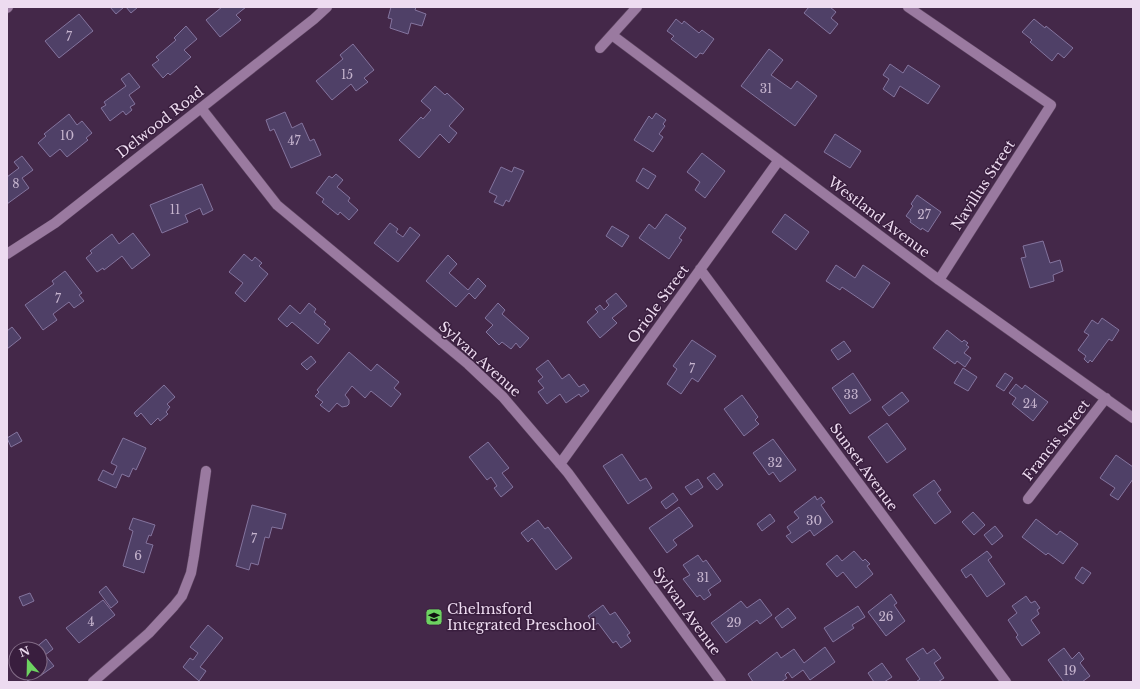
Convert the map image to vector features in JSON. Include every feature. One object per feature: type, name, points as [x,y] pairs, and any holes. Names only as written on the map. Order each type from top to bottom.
[{"type":"street","name":"Delwood Road","points":[[7,254],[55,223],[314,19],[327,7]]},
{"type":"street","points":[[600,48],[637,7]]},
{"type":"street","name":"Navillus Street","points":[[908,7],[1051,105],[939,280]]},
{"type":"street","name":"Westland Avenue","points":[[612,35],[939,280],[1133,418]]},
{"type":"street","name":"Sylvan Avenue","points":[[201,108],[277,205],[468,364],[503,397],[560,464],[721,682]]},
{"type":"street","name":"Oriole Street","points":[[560,464],[779,160]]},
{"type":"street","name":"Sunset Avenue","points":[[700,269],[1006,682]]},
{"type":"street","name":"Francis Street","points":[[1028,499],[1106,398]]},
{"type":"street","points":[[93,682],[149,633],[182,596],[191,573],[206,472]]},
{"type":"building","points":[[110,7],[124,7],[116,14]]},
{"type":"building","points":[[126,7],[138,7],[131,13]]},
{"type":"building","points":[[222,7],[246,7],[236,15],[241,20],[220,37],[206,20]]},
{"type":"building","points":[[391,7],[416,7],[415,10],[426,14],[422,26],[411,23],[408,34],[390,28],[392,19],[388,18]]},
{"type":"building","points":[[809,7],[830,7],[836,12],[831,18],[838,24],[830,34],[804,13]]},
{"type":"building","points":[[79,14],[93,31],[59,58],[45,41]]},
{"type":"building","points":[[676,19],[682,24],[684,21],[699,33],[702,30],[714,39],[703,54],[700,53],[696,58],[671,39],[674,36],[667,31]]},
{"type":"building","points":[[1034,19],[1045,28],[1046,26],[1073,48],[1064,58],[1058,53],[1052,61],[1030,42],[1032,40],[1022,32]]},
{"type":"building","points":[[186,26],[197,39],[184,50],[191,57],[170,75],[168,73],[163,78],[152,65],[159,60],[156,57],[176,40],[174,38]]},
{"type":"building","points":[[353,44],[374,70],[364,78],[368,82],[356,91],[351,84],[332,100],[316,81],[343,59],[340,55]]},
{"type":"building","points":[[769,49],[783,60],[771,75],[791,89],[797,81],[817,96],[795,126],[741,86]]},
{"type":"building","points":[[890,64],[903,73],[908,65],[940,86],[928,104],[900,86],[894,97],[883,89],[889,79],[883,75]]},
{"type":"building","points":[[129,73],[140,87],[129,95],[135,104],[130,107],[132,110],[126,115],[123,111],[110,121],[101,108],[106,105],[104,102],[126,86],[121,79]]},
{"type":"building","points":[[435,86],[445,95],[447,93],[464,109],[449,126],[457,133],[449,143],[440,134],[419,158],[399,140],[421,117],[423,119],[431,110],[421,101]]},
{"type":"building","points":[[285,112],[292,128],[302,123],[310,141],[314,139],[321,155],[291,168],[274,129],[270,131],[266,120]]},
{"type":"building","points":[[656,113],[666,120],[663,124],[665,126],[659,134],[663,137],[653,152],[634,140],[649,116],[652,119]]},
{"type":"building","points":[[69,114],[77,125],[82,121],[92,133],[86,138],[88,140],[67,157],[60,149],[50,157],[38,143],[46,136],[44,134]]},
{"type":"building","points":[[835,134],[861,151],[850,168],[824,152]]},
{"type":"building","points":[[702,153],[725,171],[705,198],[695,190],[700,182],[687,172]]},
{"type":"building","points":[[22,156],[33,170],[22,178],[29,188],[7,204],[7,177],[19,168],[14,162]]},
{"type":"building","points":[[501,167],[512,172],[514,167],[524,171],[509,202],[506,200],[503,206],[494,202],[497,196],[489,192]]},
{"type":"building","points":[[643,168],[656,176],[648,189],[636,181]]},
{"type":"building","points":[[336,174],[343,180],[337,187],[350,198],[348,201],[358,210],[349,220],[340,212],[338,215],[322,202],[324,199],[316,193],[329,176],[332,178]]},
{"type":"building","points":[[202,184],[213,210],[203,215],[200,208],[185,215],[188,222],[162,233],[150,205]]},
{"type":"building","points":[[917,195],[941,212],[928,232],[922,228],[921,230],[910,222],[911,220],[906,216],[913,206],[911,204]]},
{"type":"building","points":[[666,214],[686,228],[679,238],[682,240],[669,259],[639,238],[649,224],[655,229]]},
{"type":"building","points":[[785,214],[809,232],[796,250],[772,232]]},
{"type":"building","points":[[390,223],[398,229],[396,232],[403,237],[410,227],[420,235],[398,262],[374,243]]},
{"type":"building","points":[[612,226],[629,236],[622,247],[606,236]]},
{"type":"building","points":[[133,233],[150,255],[132,269],[122,256],[104,270],[103,268],[97,272],[86,258],[92,253],[90,251],[112,234],[119,244]]},
{"type":"building","points":[[1043,241],[1050,263],[1060,260],[1063,271],[1053,275],[1054,281],[1030,288],[1021,258],[1026,257],[1023,246]]},
{"type":"building","points":[[244,254],[252,261],[255,257],[262,263],[259,266],[268,274],[245,302],[235,293],[243,283],[229,272]]},
{"type":"building","points":[[448,255],[457,264],[449,273],[468,290],[478,278],[486,286],[475,299],[469,293],[456,307],[426,281]]},
{"type":"building","points":[[836,265],[855,278],[863,265],[890,283],[873,308],[842,287],[840,290],[826,281]]},
{"type":"building","points":[[65,271],[82,293],[79,295],[84,301],[74,308],[69,302],[53,314],[57,320],[43,330],[25,305],[54,284],[52,281]]},
{"type":"building","points":[[616,293],[627,306],[612,318],[617,323],[600,338],[587,322],[598,312],[595,309],[600,305],[604,310],[609,305],[606,301]]},
{"type":"building","points":[[309,303],[316,309],[314,312],[326,322],[324,324],[330,329],[318,344],[292,322],[287,327],[278,319],[290,305],[300,314]]},
{"type":"building","points":[[498,303],[505,310],[502,314],[529,338],[520,348],[516,343],[511,349],[502,342],[499,345],[486,332],[493,325],[485,318]]},
{"type":"building","points":[[1102,318],[1119,330],[1112,341],[1109,339],[1092,362],[1090,360],[1088,363],[1084,359],[1086,356],[1078,350],[1089,335],[1084,332],[1092,320],[1098,324]]},
{"type":"building","points":[[12,327],[21,338],[7,349],[7,331]]},
{"type":"building","points":[[947,330],[962,342],[964,340],[968,343],[966,345],[969,347],[964,353],[971,358],[965,367],[957,361],[955,364],[933,348]]},
{"type":"building","points":[[692,340],[716,356],[698,382],[692,378],[681,394],[667,384],[677,369],[673,366]]},
{"type":"building","points":[[844,341],[851,351],[838,360],[831,350]]},
{"type":"building","points":[[349,352],[371,371],[377,364],[399,382],[394,388],[401,394],[391,407],[371,391],[365,398],[352,386],[345,395],[349,400],[349,404],[347,406],[342,407],[337,403],[329,412],[320,405],[323,402],[315,396],[319,392],[317,390]]},
{"type":"building","points":[[311,356],[316,362],[307,370],[301,364]]},
{"type":"building","points":[[548,360],[562,379],[569,374],[579,387],[584,384],[589,391],[581,397],[579,394],[566,403],[560,394],[547,404],[538,392],[544,388],[538,381],[543,377],[536,369]]},
{"type":"building","points":[[963,368],[977,377],[968,391],[954,383]]},
{"type":"building","points":[[853,373],[871,400],[850,414],[832,388]]},
{"type":"building","points":[[1005,373],[1013,378],[1004,391],[996,386]]},
{"type":"building","points":[[1016,384],[1022,389],[1025,385],[1048,402],[1033,421],[1012,404],[1016,398],[1009,393]]},
{"type":"building","points":[[164,385],[175,397],[167,404],[170,407],[166,412],[168,414],[160,421],[158,418],[151,425],[141,413],[137,417],[134,413]]},
{"type":"building","points":[[902,392],[909,401],[889,416],[882,407]]},
{"type":"building","points":[[742,395],[758,417],[755,420],[759,424],[744,436],[724,409]]},
{"type":"building","points":[[887,423],[906,449],[887,463],[868,437]]},
{"type":"building","points":[[17,432],[22,441],[11,447],[7,438]]},
{"type":"building","points":[[123,438],[146,448],[136,470],[133,468],[129,477],[122,474],[116,488],[98,480],[103,470],[113,475],[117,466],[111,463]]},
{"type":"building","points":[[773,439],[796,470],[780,482],[773,472],[769,475],[753,453]]},
{"type":"building","points":[[488,442],[509,468],[502,473],[513,487],[501,497],[494,488],[497,486],[491,477],[487,480],[469,457]]},
{"type":"building","points":[[622,454],[640,481],[646,478],[652,488],[628,504],[603,466]]},
{"type":"building","points":[[1116,455],[1133,467],[1133,479],[1118,500],[1110,495],[1115,488],[1100,478]]},
{"type":"building","points":[[714,473],[723,485],[717,490],[707,478]]},
{"type":"building","points":[[698,479],[703,487],[691,495],[685,487]]},
{"type":"building","points":[[934,480],[941,490],[937,493],[951,512],[935,524],[913,495]]},
{"type":"building","points":[[673,493],[678,500],[666,509],[661,502]]},
{"type":"building","points":[[815,496],[817,500],[821,497],[825,502],[821,505],[833,522],[814,536],[810,530],[792,543],[786,536],[791,533],[787,527],[799,518],[794,512]]},
{"type":"building","points":[[252,505],[286,514],[282,529],[272,527],[269,538],[265,537],[258,565],[251,563],[249,570],[236,566]]},
{"type":"building","points":[[679,507],[693,526],[673,540],[677,545],[667,553],[649,528]]},
{"type":"building","points":[[973,512],[985,525],[974,535],[962,522]]},
{"type":"building","points":[[770,514],[775,521],[762,531],[757,524]]},
{"type":"building","points":[[133,518],[155,525],[151,536],[149,535],[146,543],[153,545],[144,573],[123,566],[133,531],[129,529]]},
{"type":"building","points":[[1036,519],[1057,535],[1060,531],[1078,544],[1063,564],[1048,553],[1046,555],[1022,537]]},
{"type":"building","points":[[538,520],[545,529],[548,527],[572,558],[556,570],[532,538],[528,542],[521,533]]},
{"type":"building","points":[[995,526],[1003,536],[992,545],[984,535]]},
{"type":"building","points":[[854,551],[863,561],[865,559],[870,564],[867,566],[873,574],[856,588],[843,572],[837,577],[826,564],[837,555],[842,561]]},
{"type":"building","points":[[987,551],[992,557],[988,560],[1005,584],[987,597],[971,574],[966,578],[961,570]]},
{"type":"building","points":[[698,555],[703,562],[706,560],[721,581],[708,590],[711,595],[704,600],[700,595],[697,597],[683,579],[690,575],[683,565]]},
{"type":"building","points":[[1082,567],[1091,573],[1083,584],[1075,578]]},
{"type":"building","points":[[106,586],[118,602],[111,608],[99,592]]},
{"type":"building","points":[[30,593],[34,601],[23,606],[19,597]]},
{"type":"building","points":[[891,594],[897,603],[894,605],[905,621],[886,636],[868,612]]},
{"type":"building","points":[[1026,596],[1031,603],[1035,601],[1040,608],[1037,610],[1039,614],[1031,620],[1040,633],[1022,646],[1016,637],[1018,635],[1008,620],[1017,613],[1012,606]]},
{"type":"building","points":[[760,599],[772,615],[760,624],[757,620],[726,643],[711,623],[741,601],[747,608]]},
{"type":"building","points":[[103,600],[115,615],[79,643],[66,628]]},
{"type":"building","points":[[603,605],[610,615],[615,612],[630,633],[627,635],[631,641],[621,648],[616,641],[613,643],[598,623],[595,625],[588,616]]},
{"type":"building","points":[[858,606],[865,617],[852,625],[854,628],[833,642],[824,628]]},
{"type":"building","points":[[788,608],[796,618],[782,628],[775,618]]},
{"type":"building","points":[[208,625],[223,638],[200,667],[206,671],[199,681],[183,667],[190,658],[193,660],[198,653],[190,647]]},
{"type":"building","points":[[48,642],[53,649],[48,653]]},
{"type":"building","points":[[825,647],[835,662],[810,680],[803,670],[792,678],[788,672],[785,675],[787,678],[781,682],[753,682],[748,674],[777,652],[781,658],[794,649],[804,663]]},
{"type":"building","points":[[923,648],[927,654],[934,649],[941,658],[934,663],[944,678],[938,682],[916,682],[920,679],[906,659]]},
{"type":"building","points":[[1064,648],[1072,659],[1079,652],[1084,659],[1080,663],[1090,676],[1082,682],[1064,682],[1048,660]]},
{"type":"building","points":[[48,659],[54,666],[48,670]]},
{"type":"building","points":[[882,663],[892,677],[884,682],[874,682],[868,673]]},
{"type":"place","name":"Chelmsford Integrated Preschool","points":[[434,617]]}]
